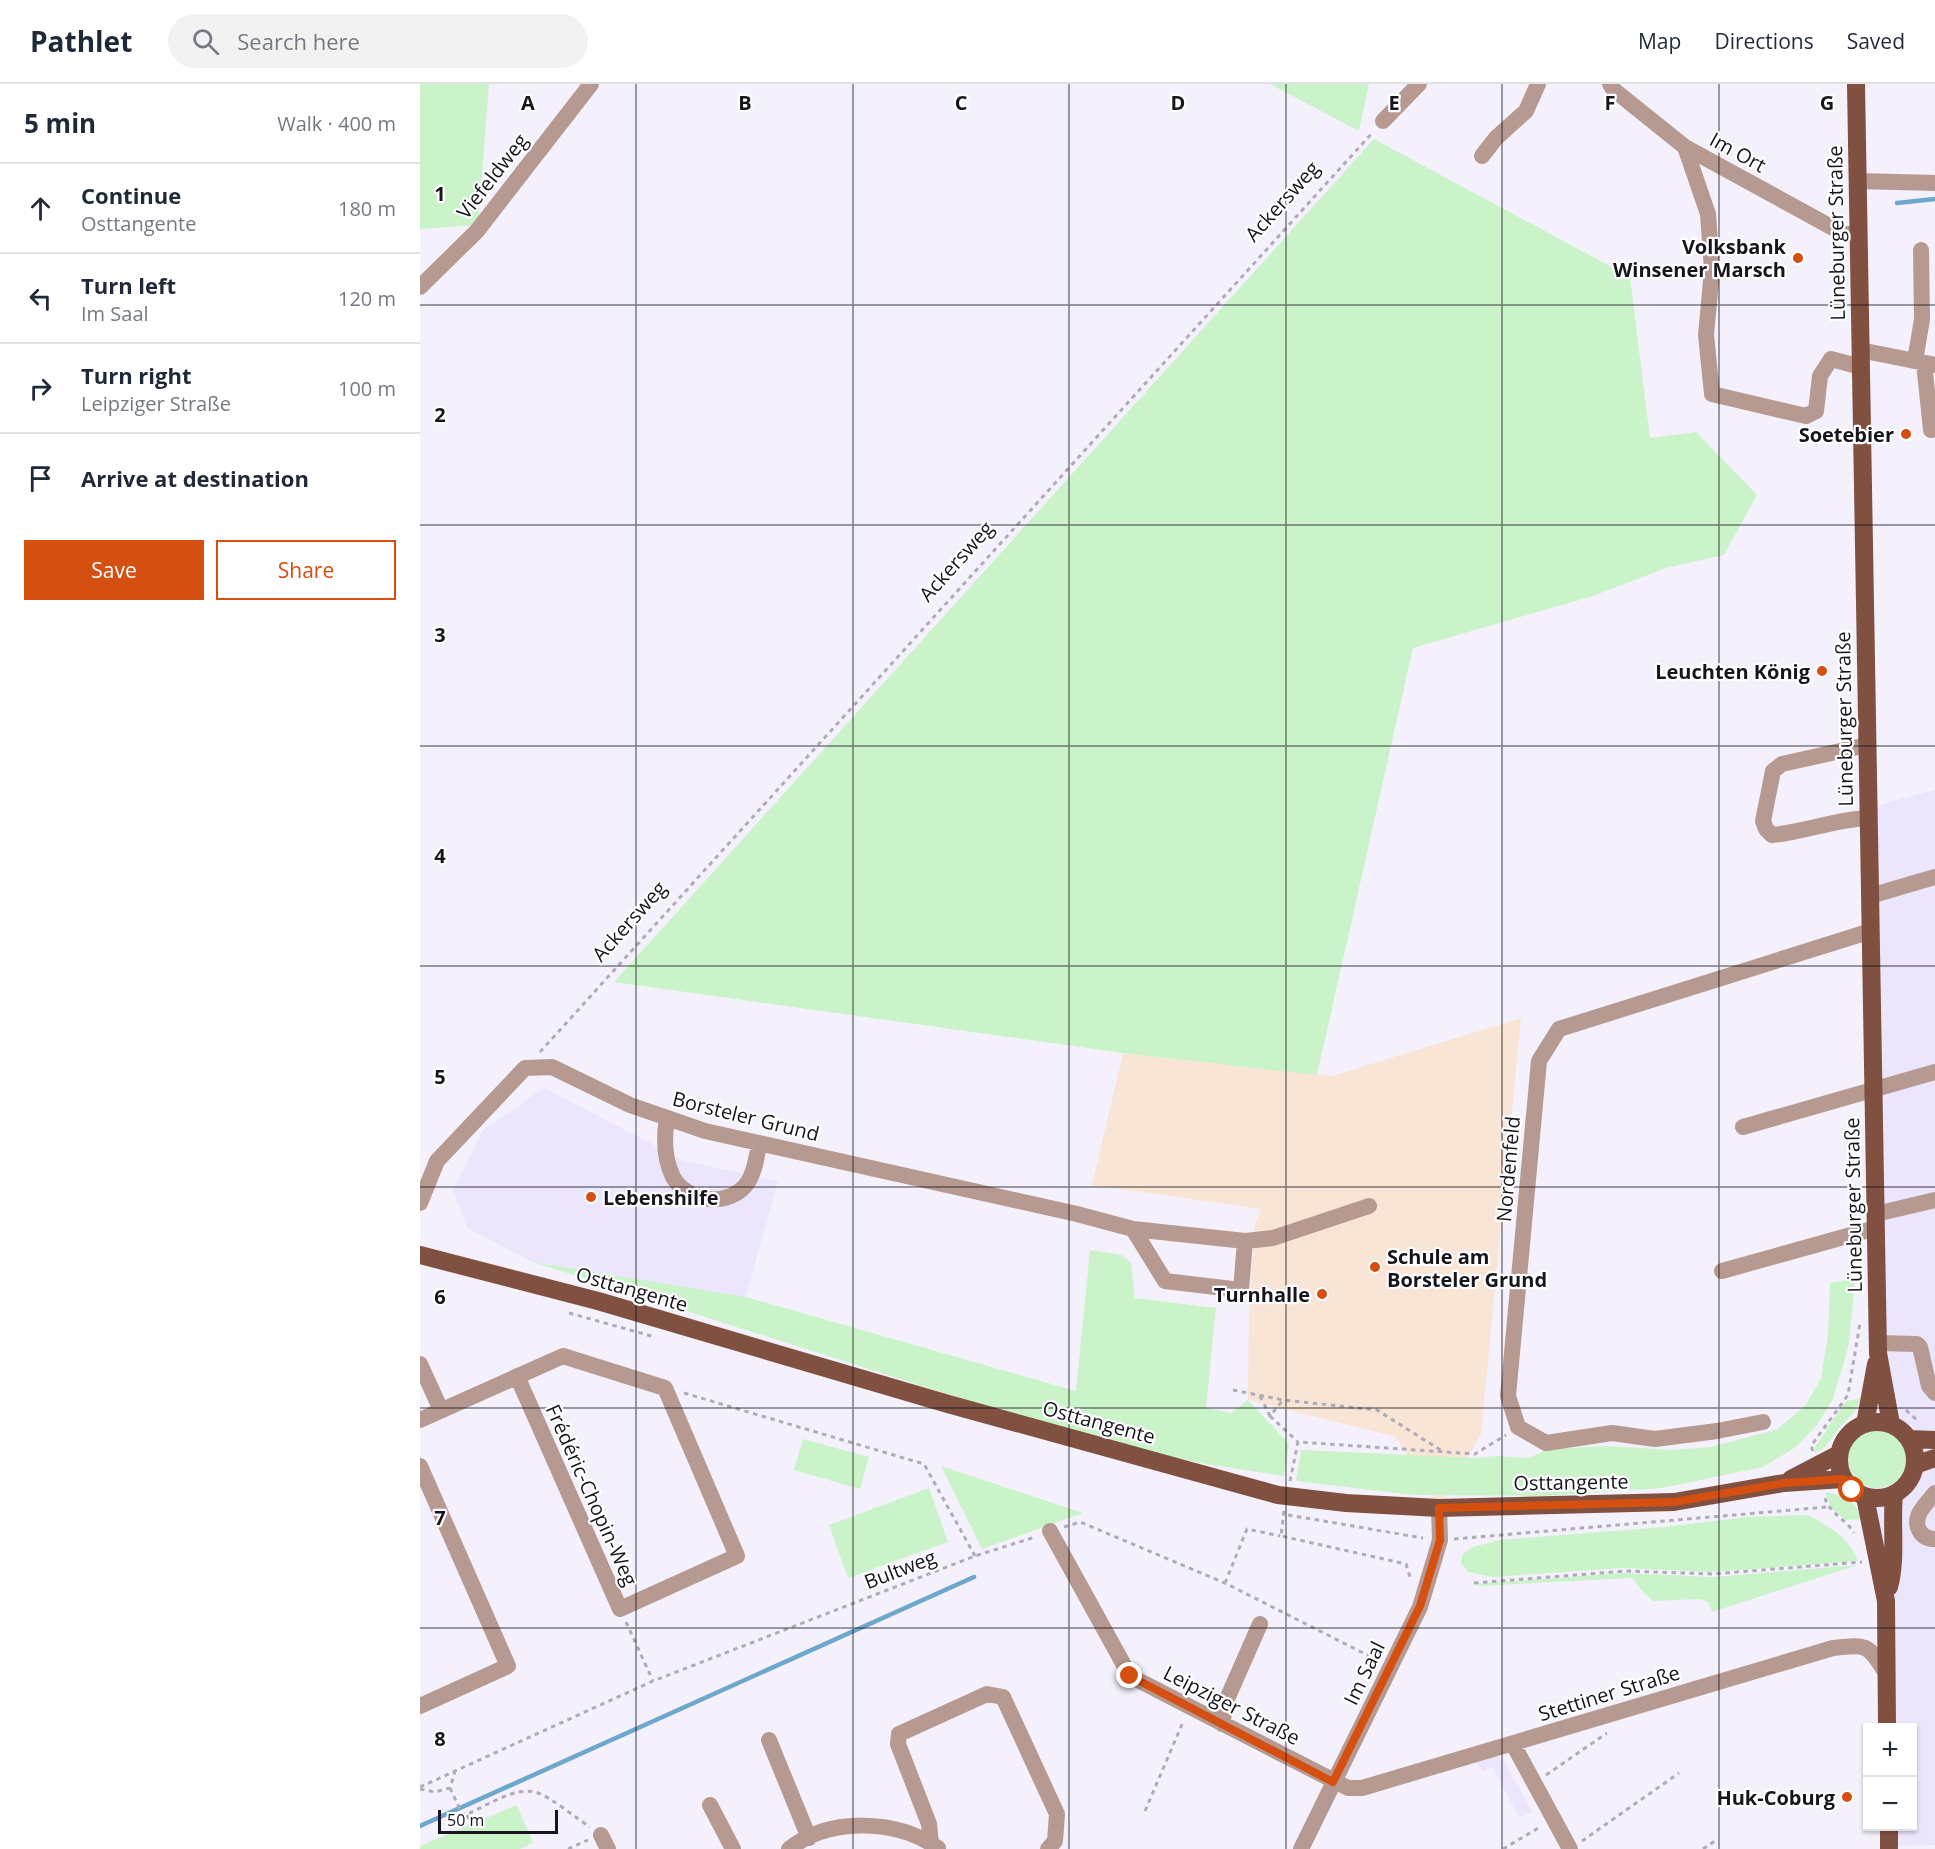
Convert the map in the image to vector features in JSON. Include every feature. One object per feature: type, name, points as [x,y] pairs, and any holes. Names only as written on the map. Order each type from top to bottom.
[{"type":"main road","name":"Lüneburger Straße","points":[[1856,84],[1878,1348],[1891,1424]]},
{"type":"main road","name":"Osttangente","points":[[420,1255],[598,1301],[948,1404],[1278,1495],[1347,1503],[1439,1508],[1674,1502],[1784,1483],[1818,1473],[1839,1454]]},
{"type":"main road","name":"Lüneburger Straße","points":[[1865,1424],[1878,1348]]},
{"type":"main road","points":[[1883,1422],[1891,1424],[1909,1439],[1915,1456],[1914,1472],[1906,1486],[1894,1495],[1880,1499],[1865,1497],[1852,1490],[1843,1479],[1839,1454],[1848,1435],[1865,1424],[1883,1422]]},
{"type":"main road","points":[[1909,1439],[1935,1440]]},
{"type":"main road","points":[[1915,1465],[1935,1458]]},
{"type":"main road","name":"Osttangente","points":[[1818,1473],[1843,1479]]},
{"type":"main road","points":[[1886,1601],[1892,1576],[1891,1519],[1894,1495]]},
{"type":"main road","points":[[1865,1497],[1886,1601],[1887,1723]]},
{"type":"main road","points":[[1889,1831],[1889,1849]]},
{"type":"street","name":"Viefeldweg","points":[[420,286],[477,231],[591,84]]},
{"type":"street","points":[[1383,122],[1419,84]]},
{"type":"street","points":[[1482,156],[1496,138],[1526,111],[1538,84]]},
{"type":"street","points":[[1594,84],[1612,87]]},
{"type":"street","name":"Im Ort","points":[[1612,87],[1684,147],[1844,234],[1858,234]]},
{"type":"street","points":[[1684,147],[1708,214],[1712,270],[1706,335],[1712,394],[1806,416],[1816,411],[1820,376],[1831,359],[1925,363]]},
{"type":"street","points":[[1857,181],[1935,183]]},
{"type":"street","points":[[1921,250],[1922,319],[1931,430]]},
{"type":"street","points":[[1868,745],[1782,764],[1773,771],[1764,821],[1766,829],[1772,835],[1869,818]]},
{"type":"street","points":[[1870,896],[1935,877]]},
{"type":"street","name":"Nordenfeld","points":[[1518,1427],[1508,1396],[1539,1061],[1559,1029],[1871,931]]},
{"type":"street","name":"Borsteler Grund","points":[[525,1068],[552,1067],[630,1106],[705,1131],[1134,1228],[1245,1241],[1273,1238],[1369,1206]]},
{"type":"street","points":[[420,1203],[437,1161],[525,1068]]},
{"type":"street","points":[[1743,1127],[1935,1072]]},
{"type":"street","points":[[667,1118],[664,1136],[674,1178],[688,1192],[703,1199],[722,1198],[736,1193],[747,1184],[755,1167],[759,1143]]},
{"type":"street","points":[[1722,1271],[1935,1200]]},
{"type":"street","points":[[1134,1228],[1165,1281],[1240,1290],[1245,1241]]},
{"type":"street","points":[[1878,1348],[1917,1344],[1920,1347],[1930,1389],[1935,1393]]},
{"type":"street","points":[[420,1420],[563,1356],[665,1388]]},
{"type":"street","points":[[420,1364],[441,1410]]},
{"type":"street","name":"Frédéric-Chopin-Weg","points":[[517,1376],[620,1609],[737,1556],[665,1388]]},
{"type":"street","points":[[1518,1427],[1546,1443],[1612,1433],[1655,1439],[1718,1431],[1763,1422]]},
{"type":"street","points":[[420,1467],[508,1666],[420,1706]]},
{"type":"street","points":[[1935,1493],[1919,1514],[1917,1526],[1922,1535],[1928,1539],[1935,1539]]},
{"type":"street","name":"Im Saal","points":[[1301,1849],[1420,1606],[1440,1540],[1439,1508]]},
{"type":"street","name":"Leipziger Straße","points":[[1050,1532],[1130,1676],[1333,1782]]},
{"type":"street","points":[[1222,1724],[1232,1686],[1260,1624]]},
{"type":"street","name":"Stettiner Straße","points":[[1333,1782],[1348,1788],[1362,1788],[1833,1648],[1859,1645],[1870,1649],[1886,1673]]},
{"type":"street","points":[[935,1846],[929,1824],[898,1744],[899,1734],[987,1694],[1004,1697],[1057,1815],[1054,1846]]},
{"type":"street","points":[[769,1740],[810,1838]]},
{"type":"street","points":[[1513,1744],[1553,1819],[1575,1846]]},
{"type":"street","points":[[710,1805],[733,1849]]},
{"type":"street","points":[[789,1849],[797,1842],[848,1827],[877,1825],[903,1832],[935,1846]]},
{"type":"path","name":"Ackersweg","points":[[525,1068],[1383,122]]},
{"type":"path","points":[[665,1388],[924,1464],[975,1556]]},
{"type":"path","points":[[1233,1390],[1283,1400],[1377,1410],[1445,1453]]},
{"type":"path","points":[[1848,1395],[1812,1446],[1827,1507],[1848,1523],[1857,1538]]},
{"type":"path","points":[[1260,1396],[1270,1416],[1298,1442],[1475,1454],[1518,1427]]},
{"type":"path","points":[[1270,1416],[1283,1400]]},
{"type":"path","points":[[1293,1467],[1298,1442]]},
{"type":"path","points":[[1440,1540],[1827,1507]]},
{"type":"path","name":"Bultweg","points":[[420,1788],[653,1681],[975,1556],[1080,1522],[1225,1583],[1390,1667]]},
{"type":"path","points":[[1281,1536],[1282,1523]]},
{"type":"path","points":[[1225,1583],[1247,1529],[1406,1564],[1420,1606]]},
{"type":"path","points":[[1474,1582],[1626,1571],[1712,1574],[1864,1562]]},
{"type":"path","points":[[620,1609],[653,1681]]},
{"type":"path","points":[[1145,1811],[1190,1707]]},
{"type":"path","points":[[1534,1783],[1613,1729]]},
{"type":"path","points":[[455,1771],[450,1788],[471,1824]]},
{"type":"path","points":[[1575,1846],[1679,1773]]},
{"type":"path","points":[[420,1788],[435,1792],[450,1788]]},
{"type":"path","points":[[464,1814],[515,1793],[526,1791],[539,1793],[604,1842]]},
{"type":"path","points":[[1503,1849],[1553,1819]]},
{"type":"path","points":[[1703,1849],[1718,1839]]},
{"type":"shaded area","points":[[1935,790],[1935,1845],[1884,1846],[1884,1831],[1917,1831],[1917,1723],[1886,1723],[1872,1499],[1887,1498],[1907,1486],[1914,1473],[1916,1456],[1914,1447],[1899,1428],[1878,1353],[1868,808]]},
{"type":"shaded area","name":"Schule am Borsteler Grund","points":[[1521,1018],[1481,1434],[1439,1508],[1396,1437],[1248,1400],[1249,1308],[1255,1225],[1261,1209],[1092,1185],[1123,1053],[1332,1076]]},
{"type":"shaded area","points":[[544,1088],[685,1161],[778,1181],[746,1297],[533,1262],[467,1228],[453,1189],[483,1130]]},
{"type":"shaded area","points":[[1492,1755],[1504,1760],[1532,1812],[1519,1818],[1493,1767],[1483,1772],[1475,1760]]},
{"type":"green space","points":[[420,84],[489,84],[478,225],[420,229]]},
{"type":"green space","points":[[1270,84],[1369,84],[1359,131]]},
{"type":"green space","points":[[1374,139],[1630,277],[1650,438],[1696,432],[1757,495],[1724,555],[1666,568],[1593,596],[1413,648],[1317,1075],[1123,1053],[614,982]]},
{"type":"green space","points":[[1090,1250],[1122,1255],[1131,1263],[1135,1298],[1216,1308],[1206,1408],[1231,1413],[1248,1400],[1289,1444],[1284,1476],[1200,1463],[1072,1434],[533,1262],[746,1297],[1076,1391]]},
{"type":"green space","points":[[1855,1278],[1849,1344],[1833,1399],[1817,1425],[1796,1447],[1763,1467],[1662,1488],[1543,1496],[1413,1495],[1296,1481],[1301,1450],[1475,1458],[1495,1456],[1529,1458],[1548,1449],[1608,1446],[1672,1450],[1711,1447],[1778,1429],[1806,1405],[1821,1378],[1828,1334],[1830,1283]]},
{"type":"green space","points":[[1861,1399],[1854,1413],[1825,1447],[1815,1454],[1815,1447],[1845,1402]]},
{"type":"green space","points":[[1877,1430],[1888,1432],[1901,1443],[1906,1459],[1904,1470],[1893,1483],[1877,1488],[1866,1486],[1853,1475],[1848,1459],[1850,1448],[1861,1435]]},
{"type":"green space","points":[[803,1439],[869,1457],[860,1489],[794,1470]]},
{"type":"green space","points":[[941,1466],[1083,1513],[982,1549]]},
{"type":"green space","points":[[929,1488],[948,1542],[848,1578],[829,1525]]},
{"type":"green space","points":[[1825,1492],[1848,1500],[1857,1508],[1863,1519],[1846,1520],[1831,1508]]},
{"type":"green space","points":[[1808,1515],[1844,1539],[1858,1561],[1712,1572],[1622,1568],[1493,1577],[1468,1572],[1461,1563],[1462,1555],[1472,1547],[1500,1540],[1664,1527],[1747,1517]]},
{"type":"green space","points":[[1858,1565],[1712,1612],[1709,1603],[1700,1599],[1653,1601],[1632,1578],[1478,1586],[1477,1584],[1625,1573],[1712,1577]]},
{"type":"green space","points":[[517,1805],[533,1843],[520,1849],[420,1849],[420,1846]]},
{"type":"waterway","points":[[1897,203],[1935,199]]},
{"type":"waterway","points":[[420,1826],[974,1577]]},
{"type":"place","name":"Volksbank Winsener Marsch","points":[[1798,258]]},
{"type":"place","name":"Soetebier","points":[[1906,434]]},
{"type":"place","name":"Leuchten König","points":[[1822,671]]},
{"type":"place","name":"Lebenshilfe","points":[[591,1197]]},
{"type":"place","name":"Schule am Borsteler Grund","points":[[1375,1267]]},
{"type":"place","name":"Turnhalle","points":[[1322,1294]]},
{"type":"place","name":"Huk-Coburg","points":[[1847,1797]]},
{"type":"route","points":[[1130,1676],[1333,1782],[1420,1606],[1440,1540],[1439,1508],[1674,1502],[1784,1483],[1843,1479],[1852,1490]]}]
